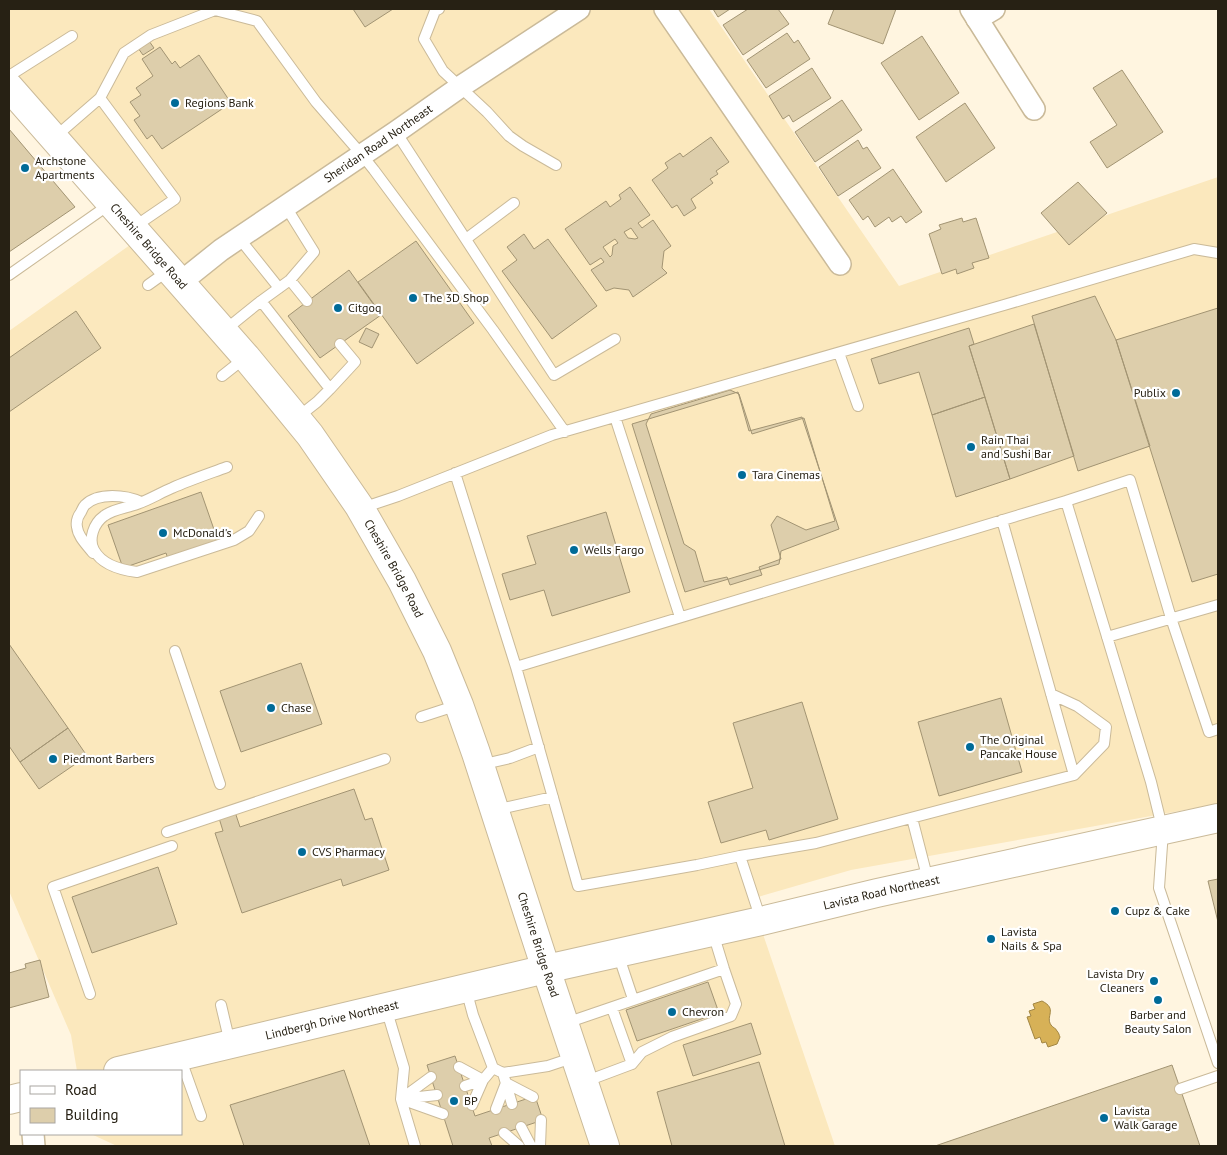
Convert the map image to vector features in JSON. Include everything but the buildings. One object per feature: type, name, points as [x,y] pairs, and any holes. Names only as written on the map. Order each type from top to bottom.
[{"type":"main road","name":"Cheshire Bridge Road","points":[[9,87],[224,331],[310,435],[360,509],[402,581],[437,651],[459,705],[605,1146]]},
{"type":"main road","name":"Lavista Road Northeast","points":[[546,969],[928,881],[1218,818]]},
{"type":"main road","name":"Lindbergh Drive Northeast","points":[[122,1070],[546,969]]},
{"type":"street","name":"Sheridan Road Northeast","points":[[175,276],[221,250],[460,87],[579,9]]},
{"type":"street","points":[[665,9],[840,264]]},
{"type":"street","points":[[981,12],[1034,110]]},
{"type":"lane","points":[[439,9],[435,11],[424,39],[443,72],[487,112],[509,136],[556,165]]},
{"type":"lane","points":[[54,138],[100,98],[124,53],[151,35],[215,10],[257,22],[316,102],[362,155],[493,330],[565,432]]},
{"type":"lane","points":[[9,76],[72,36]]},
{"type":"lane","points":[[100,98],[175,199],[133,227]]},
{"type":"lane","points":[[396,132],[554,375],[615,339]]},
{"type":"lane","points":[[9,275],[111,203]]},
{"type":"lane","points":[[466,239],[514,203]]},
{"type":"lane","points":[[224,331],[290,280],[314,252],[286,207]]},
{"type":"lane","points":[[239,238],[279,288]]},
{"type":"lane","points":[[360,509],[398,496],[552,435],[1194,249],[1218,253]]},
{"type":"lane","points":[[148,285],[175,276]]},
{"type":"lane","points":[[290,280],[307,301]]},
{"type":"lane","points":[[261,301],[330,388]]},
{"type":"lane","points":[[296,418],[317,402],[355,362],[340,344]]},
{"type":"lane","points":[[839,353],[858,406]]},
{"type":"lane","points":[[222,376],[246,357]]},
{"type":"lane","points":[[615,417],[680,617]]},
{"type":"lane","points":[[98,556],[92,546],[92,536],[96,525],[103,516],[226,467]]},
{"type":"lane","points":[[455,473],[516,667],[578,886],[816,843],[1074,775],[1104,744],[1106,727],[1077,706],[1051,694]]},
{"type":"lane","points":[[516,667],[1130,480],[1171,618],[1209,732],[1218,729]]},
{"type":"lane","points":[[141,502],[133,498],[107,496],[95,499],[85,505],[79,515],[76,526],[81,537],[94,554],[111,565],[137,572],[234,540],[250,531],[259,516]]},
{"type":"lane","points":[[1066,501],[1151,782],[1163,831],[1159,888],[1218,1063]]},
{"type":"lane","points":[[1002,520],[1074,775]]},
{"type":"lane","points":[[1108,636],[1218,605]]},
{"type":"lane","points":[[175,651],[220,784]]},
{"type":"lane","points":[[421,717],[459,705]]},
{"type":"lane","points":[[480,765],[510,758],[539,747]]},
{"type":"lane","points":[[167,832],[385,759]]},
{"type":"lane","points":[[494,810],[553,797]]},
{"type":"lane","points":[[912,818],[928,881]]},
{"type":"lane","points":[[90,994],[53,886],[172,846]]},
{"type":"lane","points":[[740,856],[761,921]]},
{"type":"lane","points":[[505,1078],[548,1066],[579,1070],[632,1064],[642,1052],[670,1034],[694,1025],[731,1016],[736,1004],[713,932]]},
{"type":"lane","points":[[618,953],[633,999]]},
{"type":"lane","points":[[564,1024],[633,999],[656,996],[680,988],[724,969]]},
{"type":"lane","points":[[466,988],[473,1015],[493,1068],[533,1097]]},
{"type":"lane","points":[[221,1005],[230,1045]]},
{"type":"lane","points":[[386,1007],[404,1068],[401,1099],[415,1146]]},
{"type":"lane","points":[[612,1008],[632,1064]]},
{"type":"lane","points":[[179,1056],[201,1116]]},
{"type":"lane","points":[[459,1068],[483,1080]]},
{"type":"lane","points":[[472,1105],[483,1080],[493,1068]]},
{"type":"lane","points":[[1180,1089],[1218,1076]]},
{"type":"lane","points":[[401,1099],[431,1077]]},
{"type":"lane","points":[[505,1078],[512,1104]]},
{"type":"lane","points":[[496,1109],[505,1078]]},
{"type":"lane","points":[[465,1086],[483,1080]]},
{"type":"lane","points":[[401,1099],[437,1095]]},
{"type":"lane","points":[[401,1099],[443,1114]]},
{"type":"lane","points":[[540,1146],[541,1120]]},
{"type":"lane","points":[[521,1127],[531,1146]]},
{"type":"lane","points":[[504,1133],[520,1146]]},
{"type":"shaded area","points":[[9,9],[709,9],[899,286],[1218,177],[1218,804],[851,870],[751,899],[835,1146],[117,1146],[93,1135],[182,1135],[182,1070],[77,1070],[71,1035],[9,891],[9,331],[137,240],[9,82]]},
{"type":"shaded area","points":[[1042,1001],[1049,1007],[1050,1022],[1060,1037],[1057,1044],[1048,1047],[1046,1042],[1042,1043],[1040,1037],[1035,1039],[1027,1017],[1031,1016],[1029,1011],[1035,1009],[1033,1004]]},
{"type":"place","name":"Regions Bank","points":[[175,103]]},
{"type":"place","name":"Archstone Apartments","points":[[25,168]]},
{"type":"place","name":"The 3D Shop","points":[[413,298]]},
{"type":"place","name":"Citgoq","points":[[338,308]]},
{"type":"place","name":"Publix","points":[[1176,393]]},
{"type":"place","name":"Rain Thai and Sushi Bar","points":[[971,447]]},
{"type":"place","name":"Tara Cinemas","points":[[742,475]]},
{"type":"place","name":"McDonald's","points":[[163,533]]},
{"type":"place","name":"Wells Fargo","points":[[574,550]]},
{"type":"place","name":"Chase","points":[[271,708]]},
{"type":"place","name":"The Original Pancake House","points":[[970,747]]},
{"type":"place","name":"Piedmont Barbers","points":[[53,759]]},
{"type":"place","name":"CVS Pharmacy","points":[[302,852]]},
{"type":"place","name":"Cupz & Cake","points":[[1115,911]]},
{"type":"place","name":"Lavista Nails & Spa","points":[[991,939]]},
{"type":"place","name":"Lavista Dry Cleaners","points":[[1154,981]]},
{"type":"place","name":"Barber and Beauty Salon","points":[[1158,1000]]},
{"type":"place","name":"Chevron","points":[[672,1012]]},
{"type":"place","name":"BP","points":[[454,1101]]},
{"type":"place","name":"Lavista Walk Garage","points":[[1104,1118]]}]
